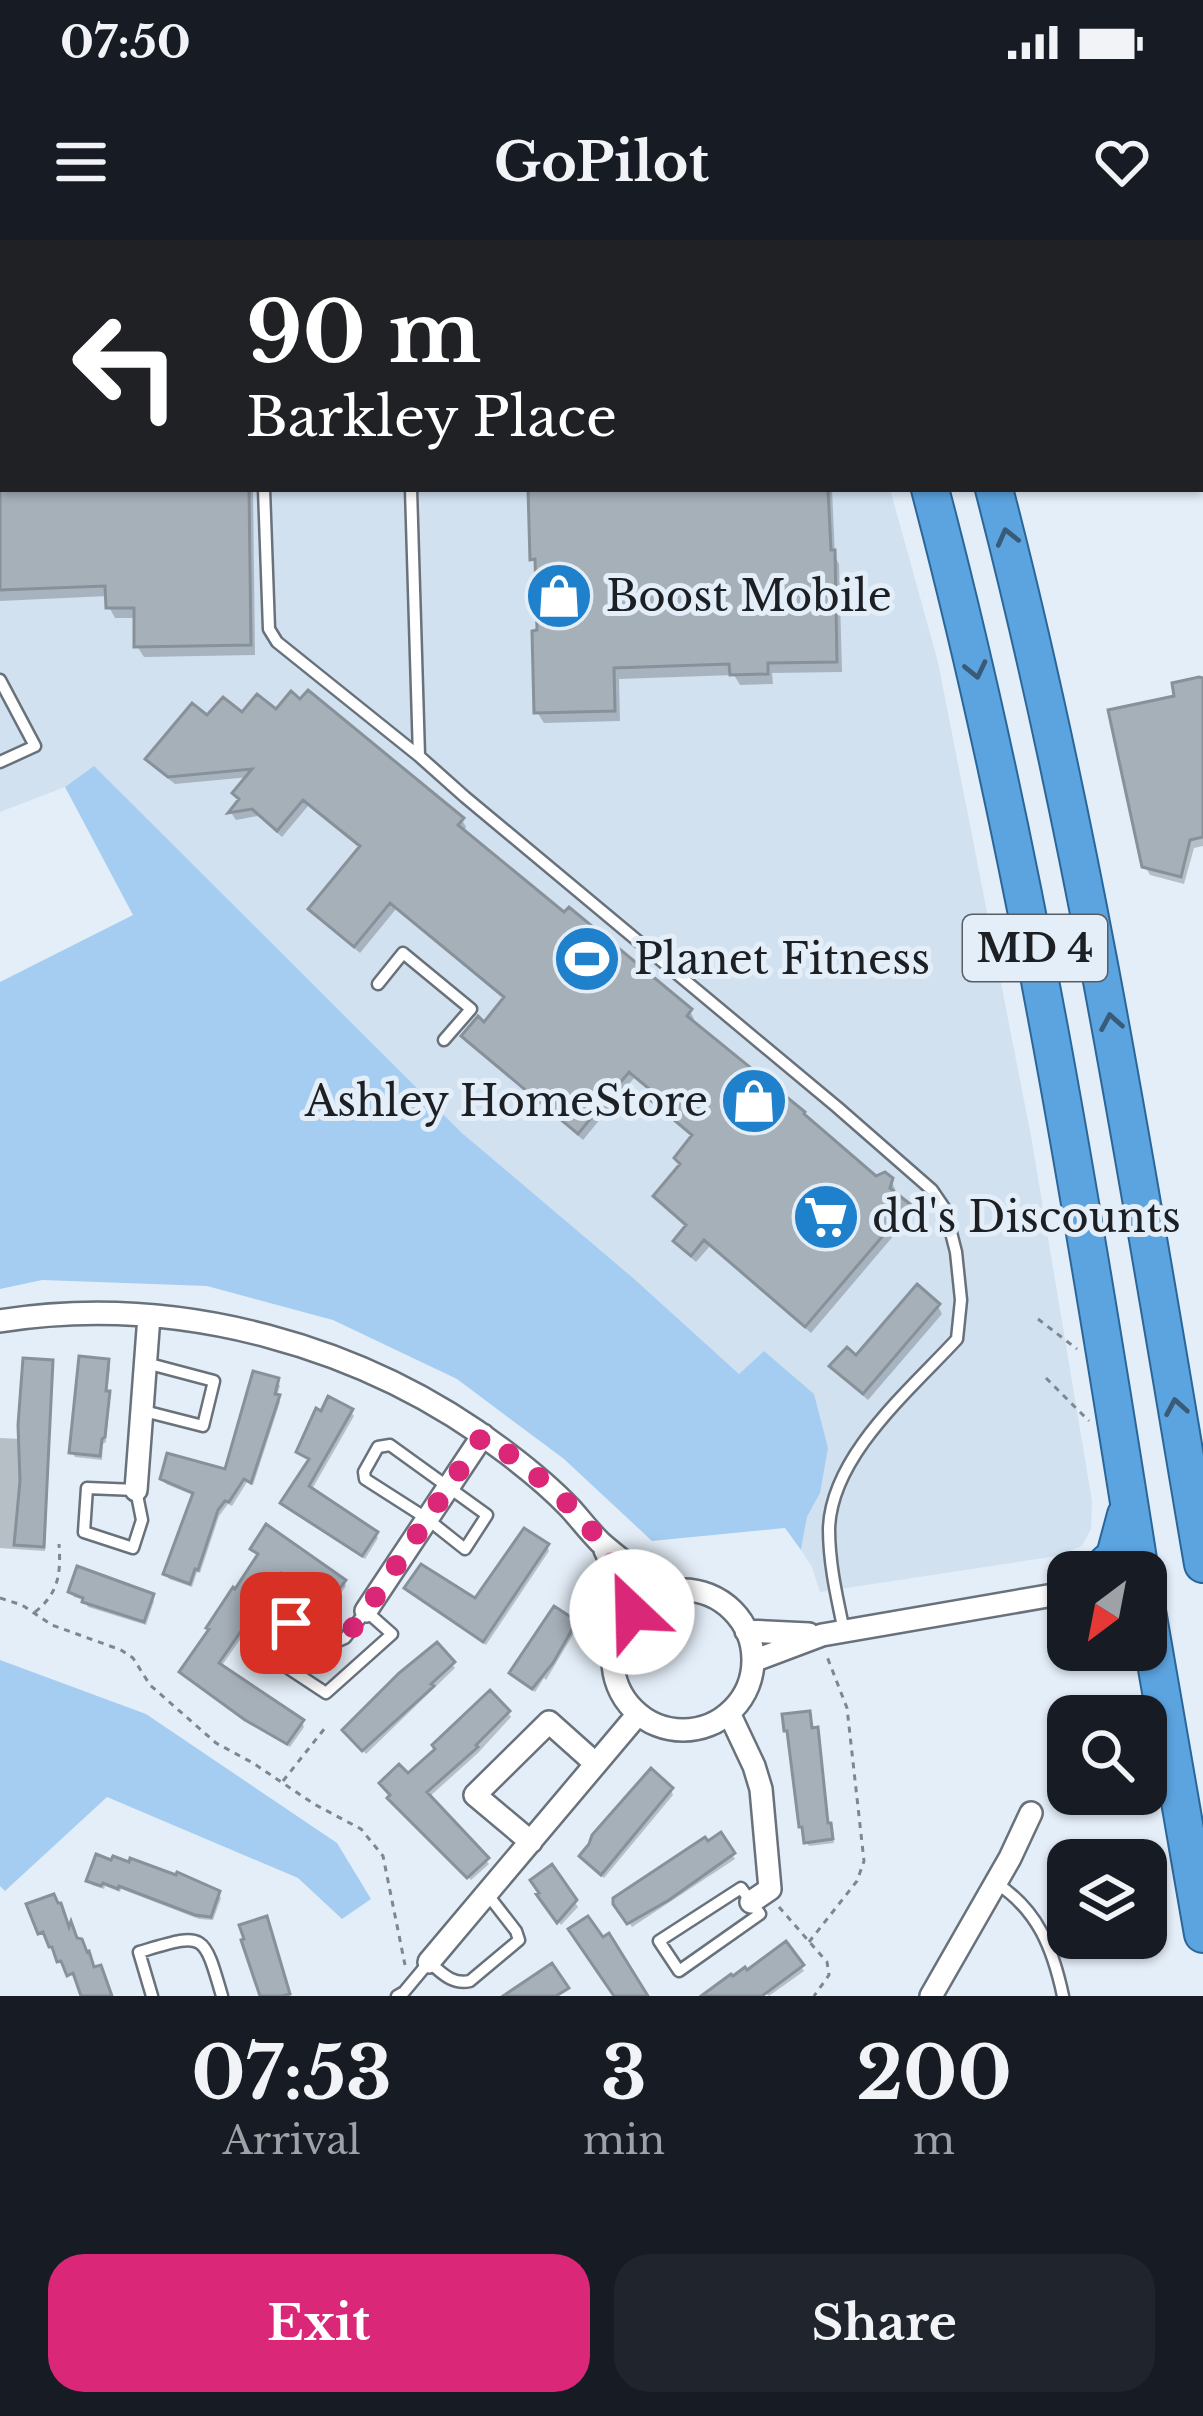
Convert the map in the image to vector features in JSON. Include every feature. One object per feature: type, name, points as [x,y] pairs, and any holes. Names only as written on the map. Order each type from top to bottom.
[{"type":"highway","name":"MD 4","points":[[931,492],[979,680],[1032,931],[1137,1551]]},
{"type":"highway","name":"MD 4","points":[[995,492],[1084,876],[1203,1564]]},
{"type":"highway","points":[[1116,1551],[1129,1500]]},
{"type":"highway","points":[[1153,1671],[1203,1934]]},
{"type":"street","points":[[0,1321],[149,1316],[212,1324],[371,1372],[483,1435],[664,1593]]},
{"type":"street","points":[[136,1490],[149,1316]]},
{"type":"street","points":[[366,1611],[483,1435]]},
{"type":"street","points":[[601,1542],[633,1609]]},
{"type":"street","points":[[694,1592],[717,1599],[734,1612],[746,1631],[753,1661],[746,1691],[729,1713],[711,1724],[683,1730],[660,1726],[638,1714],[619,1688],[613,1665],[618,1633],[633,1609],[664,1593],[694,1592]]},
{"type":"street","points":[[753,1661],[833,1633],[1047,1596]]},
{"type":"street","points":[[746,1631],[833,1633]]},
{"type":"street","points":[[729,1713],[761,1789],[770,1888],[759,1897]]},
{"type":"street","points":[[422,1970],[638,1714]]},
{"type":"street","points":[[531,1842],[475,1795],[550,1722],[596,1765]]},
{"type":"street","points":[[931,1996],[1031,1813]]},
{"type":"lane","points":[[264,492],[269,629],[278,642],[837,1107],[932,1190],[944,1209],[956,1252],[960,1328],[957,1339],[890,1412],[842,1475],[829,1525],[833,1633]]},
{"type":"lane","points":[[410,492],[419,756]]},
{"type":"lane","points":[[0,680],[35,746],[0,762]]},
{"type":"lane","points":[[378,984],[403,953],[471,1009],[444,1040]]},
{"type":"lane","points":[[141,1410],[203,1426],[214,1381],[146,1363]]},
{"type":"lane","points":[[390,1445],[488,1515],[465,1549],[426,1519],[365,1479],[377,1447],[390,1445]]},
{"type":"lane","points":[[87,1488],[136,1490],[142,1520],[133,1548],[84,1532],[87,1488]]},
{"type":"lane","points":[[366,1611],[392,1634],[326,1693],[273,1658],[291,1623],[327,1646],[345,1638],[366,1611]]},
{"type":"lane","points":[[996,1882],[1029,1909],[1041,1928],[1064,1996]]},
{"type":"lane","points":[[741,1888],[759,1897],[760,1914],[679,1971],[658,1941],[741,1888]]},
{"type":"lane","points":[[397,1996],[422,1970],[461,1983],[470,1981],[520,1940],[488,1895]]},
{"type":"lane","points":[[152,1996],[139,1952],[187,1937],[201,1942],[209,1952],[222,1996]]},
{"type":"path","points":[[1038,1319],[1079,1350]]},
{"type":"path","points":[[1046,1378],[1091,1422]]},
{"type":"path","points":[[34,1613],[55,1593],[61,1571],[59,1544]]},
{"type":"path","points":[[0,1598],[22,1605],[52,1625],[121,1650],[133,1658],[150,1685],[215,1743],[361,1828],[382,1856],[406,1966],[422,1970]]},
{"type":"path","points":[[809,1942],[856,1881],[864,1861],[847,1708],[835,1680],[833,1633]]},
{"type":"path","points":[[282,1782],[326,1728]]},
{"type":"path","points":[[759,1897],[827,1962],[829,1975],[814,1996]]},
{"type":"shaded area","points":[[0,492],[891,492],[938,662],[1031,1136],[1092,1501],[1091,1529],[1082,1546],[1047,1551],[1047,1558],[820,1592],[801,1550],[807,1517],[820,1493],[764,1351],[739,1374],[462,1133],[94,767],[65,787],[0,812]]},
{"type":"shaded area","points":[[94,766],[462,1133],[739,1374],[764,1351],[814,1394],[828,1448],[820,1493],[807,1517],[801,1550],[785,1528],[652,1541],[564,1459],[457,1379],[333,1320],[207,1286],[42,1280],[0,1289],[0,982],[133,915],[65,787]]},
{"type":"shaded area","points":[[0,1660],[146,1714],[337,1843],[371,1899],[342,1919],[298,1878],[107,1797],[5,1891],[0,1886]]},
{"type":"building","points":[[0,492],[249,492],[251,645],[134,647],[134,608],[106,608],[105,586],[0,590]]},
{"type":"building","points":[[528,492],[828,492],[831,550],[835,550],[837,662],[768,663],[768,674],[730,675],[729,664],[614,668],[615,711],[534,713],[532,631],[537,630],[535,559],[530,560]]},
{"type":"building","points":[[1203,678],[1203,837],[1190,840],[1181,877],[1142,867],[1108,710],[1174,696],[1172,683]]},
{"type":"building","points":[[308,690],[464,818],[458,825],[564,912],[569,907],[692,1009],[687,1016],[876,1176],[885,1172],[893,1178],[890,1188],[910,1204],[805,1327],[704,1240],[691,1256],[673,1241],[686,1225],[653,1196],[680,1164],[674,1158],[692,1135],[648,1098],[653,1092],[629,1072],[578,1134],[461,1036],[478,1016],[484,1022],[504,997],[390,903],[354,947],[308,909],[360,846],[303,800],[277,831],[252,809],[228,813],[239,799],[232,793],[252,769],[168,777],[145,759],[192,703],[207,715],[223,697],[242,712],[257,694],[276,709],[291,691],[300,699]]},
{"type":"building","points":[[917,1284],[940,1304],[863,1394],[829,1366],[847,1347],[856,1355]]},
{"type":"building","points":[[79,1356],[109,1359],[106,1391],[110,1391],[100,1456],[69,1453]]},
{"type":"building","points":[[23,1358],[53,1360],[44,1547],[14,1545]]},
{"type":"building","points":[[253,1371],[279,1378],[275,1394],[280,1395],[251,1483],[244,1479],[218,1510],[190,1584],[163,1574],[193,1493],[160,1479],[167,1453],[225,1469]]},
{"type":"building","points":[[328,1396],[353,1409],[309,1486],[378,1532],[362,1556],[280,1503],[309,1459],[296,1452],[316,1408],[321,1411]]},
{"type":"building","points":[[266,1524],[346,1580],[329,1603],[281,1573],[219,1663],[304,1720],[287,1744],[179,1672],[258,1554],[250,1549]]},
{"type":"building","points":[[524,1528],[549,1544],[483,1642],[404,1588],[421,1564],[475,1598]]},
{"type":"building","points":[[77,1566],[154,1594],[144,1622],[82,1602],[83,1598],[68,1592]]},
{"type":"building","points":[[554,1606],[577,1621],[532,1689],[509,1673]]},
{"type":"building","points":[[437,1642],[455,1662],[362,1751],[342,1730]]},
{"type":"building","points":[[490,1690],[510,1711],[427,1792],[489,1858],[467,1878],[387,1798],[390,1795],[379,1783],[399,1764],[408,1773]]},
{"type":"building","points":[[810,1711],[812,1728],[818,1727],[833,1839],[804,1843],[782,1714]]},
{"type":"building","points":[[651,1768],[673,1788],[601,1875],[579,1856]]},
{"type":"building","points":[[721,1832],[735,1853],[627,1924],[613,1898],[705,1837],[708,1841]]},
{"type":"building","points":[[96,1854],[177,1872],[220,1891],[211,1917],[119,1886],[86,1881]]},
{"type":"building","points":[[552,1864],[577,1900],[557,1923],[530,1880]]},
{"type":"building","points":[[54,1894],[94,1967],[101,1965],[112,1996],[81,1996],[73,1973],[67,1976],[43,1932],[38,1934],[26,1904]]},
{"type":"building","points":[[267,1916],[290,1994],[282,1996],[260,1996],[241,1940],[239,1925]]},
{"type":"building","points":[[588,1916],[603,1937],[609,1933],[648,1996],[614,1996],[568,1929]]},
{"type":"building","points":[[786,1941],[804,1965],[762,1996],[701,1996],[731,1974],[747,1970]]},
{"type":"building","points":[[552,1963],[569,1988],[556,1996],[503,1996]]},
{"type":"place","name":"Boost Mobile","points":[[559,596]]},
{"type":"place","name":"Planet Fitness","points":[[587,959]]},
{"type":"place","name":"Ashley HomeStore","points":[[754,1101]]},
{"type":"place","name":"dd's Discounts","points":[[826,1217]]},
{"type":"route","points":[[291,1623],[327,1646],[345,1638],[483,1435],[569,1507],[601,1542],[632,1612]]}]
